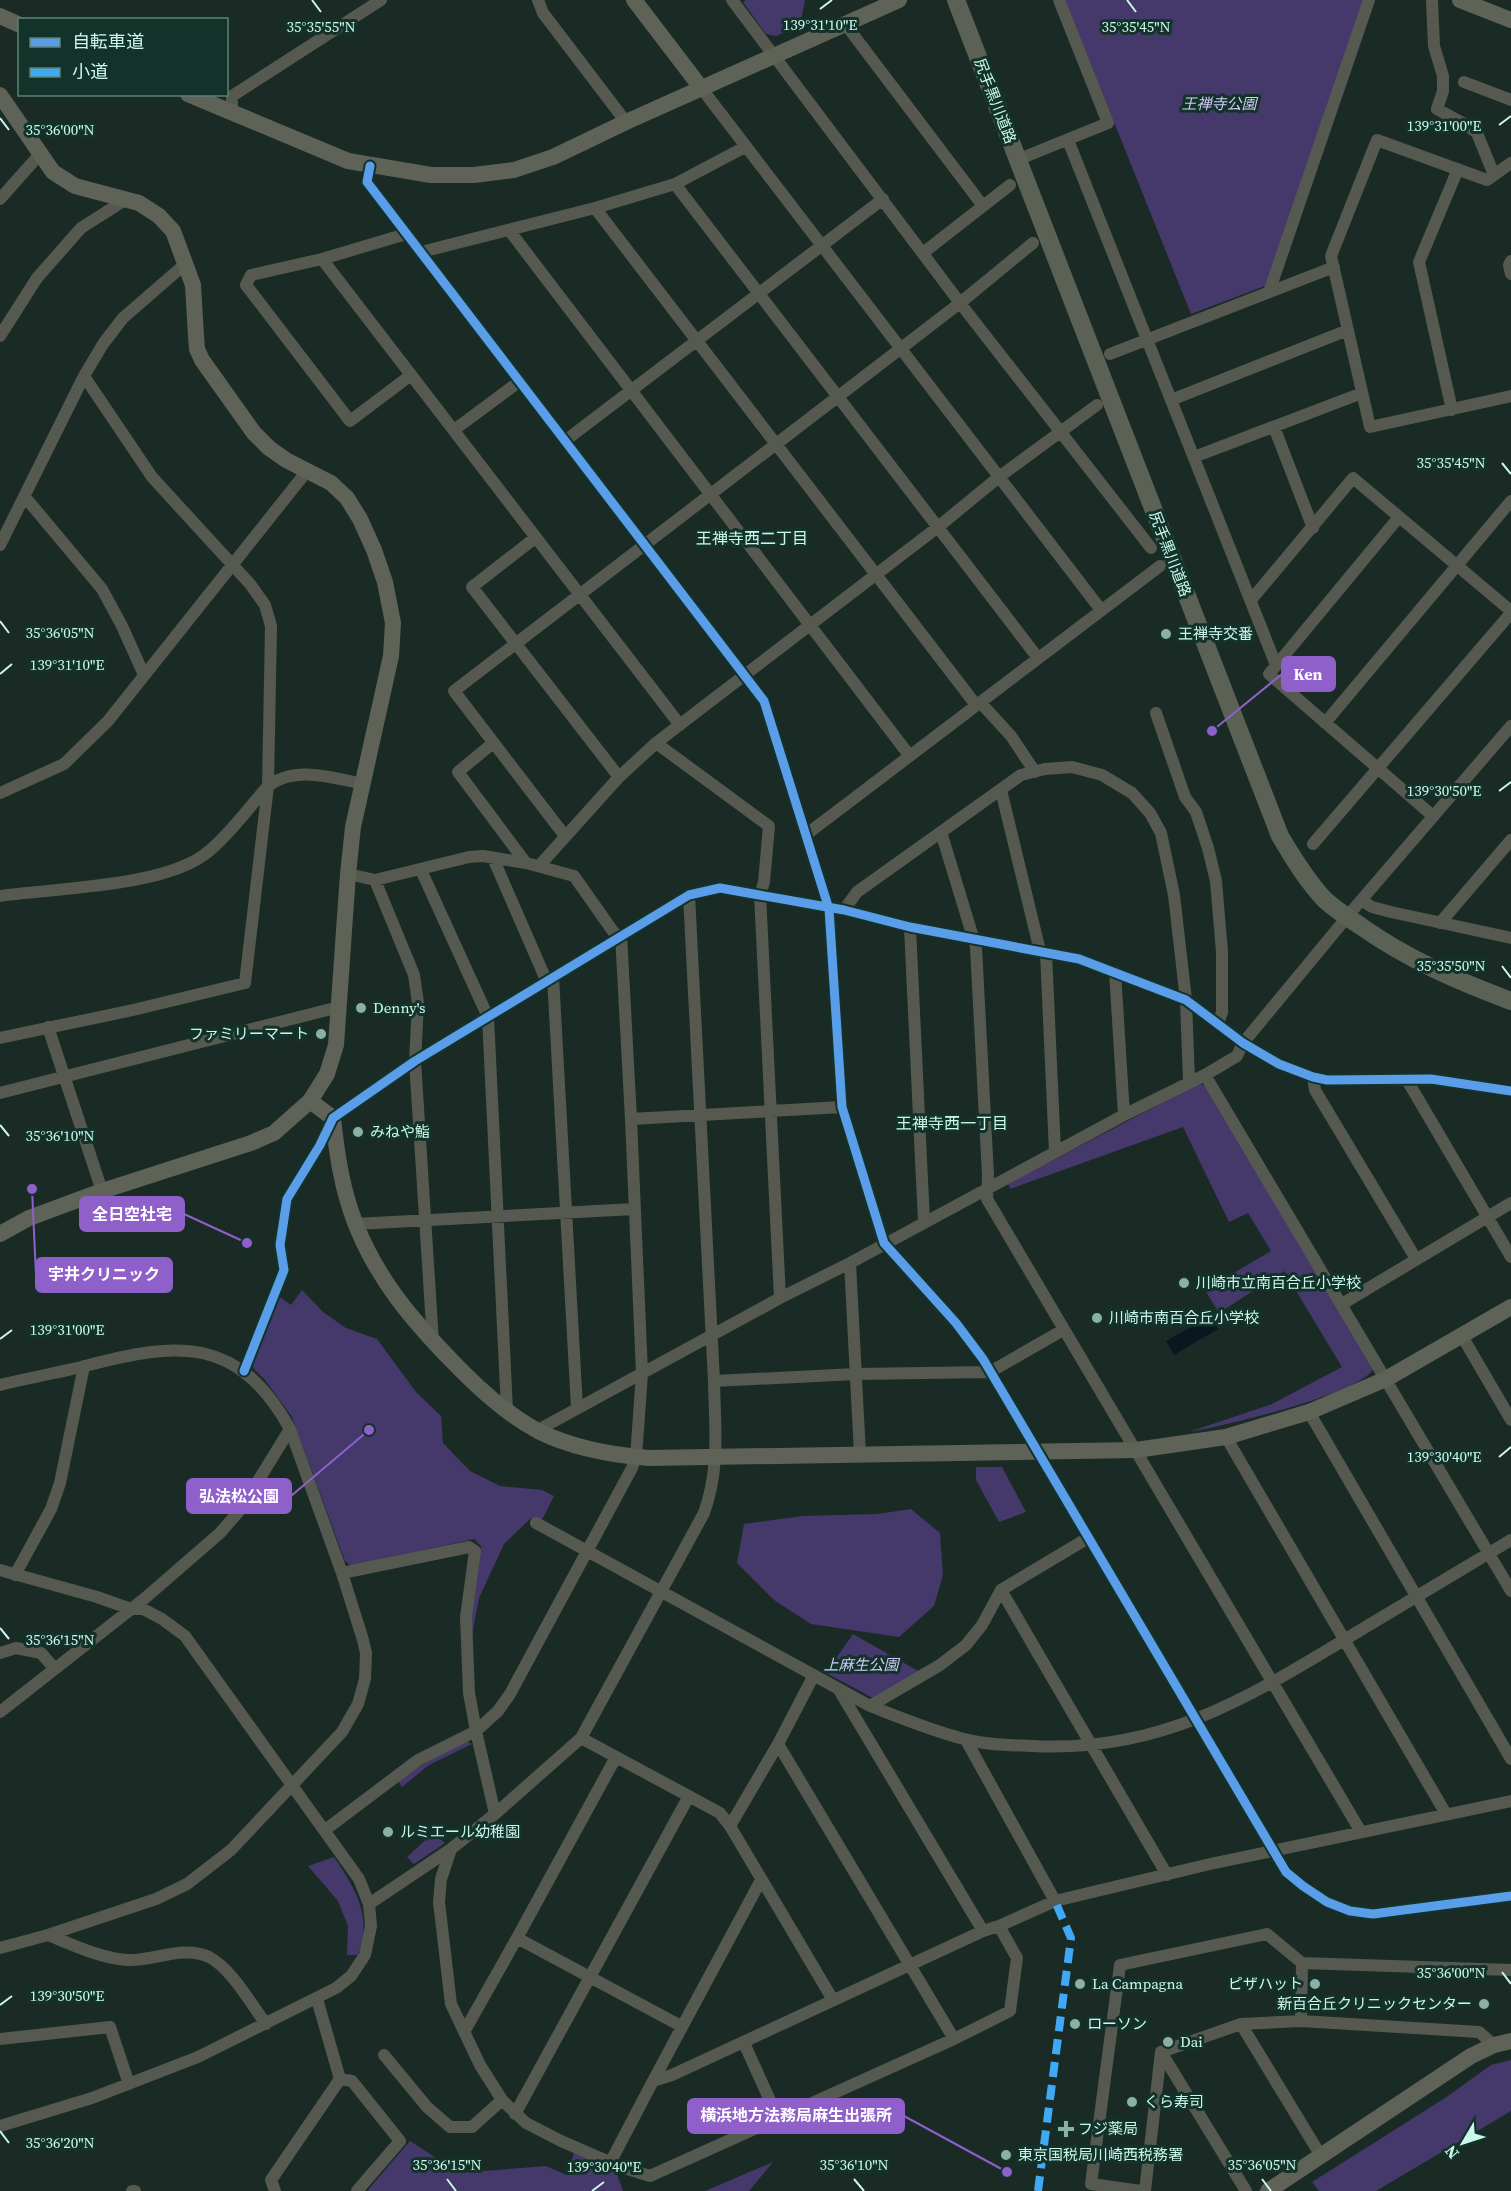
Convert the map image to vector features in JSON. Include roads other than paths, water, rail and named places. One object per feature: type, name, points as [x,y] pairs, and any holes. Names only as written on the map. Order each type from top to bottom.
[{"type":"main road","name":"尻手黒川道路","points":[[956,0],[1280,836],[1299,868],[1318,891],[1348,917],[1387,944],[1424,965],[1511,1002]]},
{"type":"street","points":[[232,114],[232,96],[381,0]]},
{"type":"street","points":[[538,0],[543,13],[626,122]]},
{"type":"street","points":[[732,0],[960,303],[1151,548]]},
{"type":"street","points":[[192,96],[348,161],[431,175],[474,175],[514,170],[553,157],[899,0]]},
{"type":"street","points":[[1017,160],[1108,123],[1059,0]]},
{"type":"street","points":[[1269,292],[1369,0]]},
{"type":"street","points":[[1432,0],[1434,46],[1443,76],[1443,91],[1437,110],[1477,133],[1494,175]]},
{"type":"street","points":[[1460,0],[1511,20]]},
{"type":"street","points":[[641,2],[745,147],[1101,610]]},
{"type":"street","points":[[0,16],[18,24]]},
{"type":"street","points":[[846,25],[983,206]]},
{"type":"street","points":[[1464,82],[1511,100]]},
{"type":"street","points":[[0,95],[53,172],[75,186],[139,203],[165,222],[172,231],[194,285],[197,349],[202,360],[254,433],[269,448],[331,483],[347,498],[360,519],[386,582],[393,623],[391,656],[353,827],[336,1045],[327,1074],[310,1101],[274,1133],[250,1143],[102,1191],[29,1218],[0,1234]]},
{"type":"street","points":[[1068,140],[1276,665]]},
{"type":"street","points":[[1511,163],[1487,180],[1377,140],[1331,256],[1370,427],[1511,396]]},
{"type":"street","points":[[421,252],[595,208],[675,184],[745,147]]},
{"type":"street","points":[[0,199],[40,154]]},
{"type":"street","points":[[370,166],[367,182],[764,701],[829,909],[842,1107],[884,1243],[956,1323],[990,1372],[1286,1872],[1327,1902],[1350,1911],[1373,1914],[1511,1896]]},
{"type":"street","points":[[1452,410],[1419,262],[1458,169]]},
{"type":"street","points":[[675,184],[1038,658]]},
{"type":"street","points":[[923,253],[1010,185]]},
{"type":"street","points":[[566,440],[883,199]]},
{"type":"street","points":[[0,336],[38,278],[81,228],[125,200]]},
{"type":"street","points":[[595,208],[876,575],[978,703],[1011,736],[1035,772]]},
{"type":"street","points":[[509,230],[909,756]]},
{"type":"street","points":[[406,234],[322,259],[251,275],[246,285],[350,421],[411,375]]},
{"type":"street","points":[[565,836],[454,691],[960,303],[1033,243]]},
{"type":"street","points":[[322,259],[680,724]]},
{"type":"street","points":[[1511,261],[1509,265],[1511,274]]},
{"type":"street","points":[[0,545],[84,376],[103,344],[123,318],[184,265]]},
{"type":"street","points":[[1110,354],[1334,267]]},
{"type":"street","points":[[1171,400],[1348,330]]},
{"type":"street","points":[[0,1038],[134,1010],[245,983],[268,786],[271,626],[265,605],[233,566],[152,477],[84,376]]},
{"type":"street","points":[[454,430],[520,381]]},
{"type":"street","points":[[1194,457],[1362,393]]},
{"type":"street","points":[[540,866],[619,777],[656,743],[938,527],[999,477],[1097,405]]},
{"type":"street","points":[[1274,427],[1313,528]]},
{"type":"street","points":[[0,793],[64,764],[108,721],[307,471]]},
{"type":"street","points":[[1251,600],[1353,478],[1511,612],[1313,844]]},
{"type":"street","points":[[25,497],[102,589],[144,675]]},
{"type":"street","points":[[1325,723],[1511,501]]},
{"type":"street","points":[[1399,517],[1269,674],[1433,816]]},
{"type":"street","points":[[536,538],[472,587],[619,777]]},
{"type":"street","points":[[807,834],[1160,566]]},
{"type":"street","points":[[1156,713],[1185,797],[1196,812],[1216,881],[1222,952],[1222,1011],[1218,1024]]},
{"type":"street","points":[[538,1430],[780,1298],[850,1263],[1237,1056],[1243,1043],[1361,900],[1511,726]]},
{"type":"street","points":[[493,743],[458,772],[526,863]]},
{"type":"street","points":[[656,743],[769,826],[764,882],[760,895],[780,1298]]},
{"type":"street","points":[[844,910],[857,892],[1021,775],[1072,767],[1102,775],[1132,793],[1150,813],[1161,833],[1174,895],[1186,1000],[1188,1082]]},
{"type":"street","points":[[0,896],[154,876],[188,864],[209,852],[268,786],[279,778],[301,773],[364,784]]},
{"type":"street","points":[[1001,790],[1043,952],[1055,1152]]},
{"type":"street","points":[[941,832],[976,947],[987,1199],[1361,1832]]},
{"type":"street","points":[[1440,923],[1511,840]]},
{"type":"street","points":[[325,1830],[418,1760],[476,1731],[498,1711],[510,1694],[632,1468],[636,1457],[642,1373],[631,1119],[619,936],[574,876],[540,866],[483,856],[469,857],[375,880],[348,874]]},
{"type":"street","points":[[493,858],[550,979],[577,1408]]},
{"type":"street","points":[[422,870],[488,1017],[507,1410]]},
{"type":"street","points":[[375,880],[414,975],[418,1003],[415,1061],[433,1342]]},
{"type":"street","points":[[244,1371],[284,1270],[280,1245],[287,1199],[320,1146],[333,1118],[415,1061],[619,936],[689,895],[720,888],[844,910],[910,927],[1079,959],[1186,1000],[1243,1043],[1279,1064],[1313,1077],[1328,1080],[1431,1079],[1509,1093]]},
{"type":"street","points":[[369,1904],[451,1849],[495,1814],[581,1738],[704,1513],[712,1489],[716,1457],[714,1381],[689,895]]},
{"type":"street","points":[[1361,900],[1372,907],[1391,912],[1511,938]]},
{"type":"street","points":[[910,927],[924,1222]]},
{"type":"street","points":[[1115,972],[1124,1115]]},
{"type":"street","points":[[0,1093],[339,1007]]},
{"type":"street","points":[[48,1027],[102,1191]]},
{"type":"street","points":[[1205,1075],[1511,1592]]},
{"type":"street","points":[[1313,1077],[1315,1090],[1416,1259]]},
{"type":"street","points":[[1407,1080],[1511,1257]]},
{"type":"street","points":[[310,1101],[333,1118],[340,1173],[356,1224],[376,1268],[404,1310],[478,1388],[507,1410],[538,1430],[577,1446],[622,1456],[716,1457],[1136,1450],[1226,1437],[1309,1412],[1386,1378],[1511,1307]]},
{"type":"street","points":[[631,1119],[842,1107]]},
{"type":"street","points":[[1342,1304],[1511,1203]]},
{"type":"street","points":[[356,1224],[634,1209]]},
{"type":"street","points":[[850,1263],[860,1454]]},
{"type":"street","points":[[714,1381],[856,1374],[990,1372],[1063,1330]]},
{"type":"street","points":[[1462,1336],[1511,1420]]},
{"type":"street","points":[[0,1385],[140,1353],[170,1349],[201,1352],[244,1371],[278,1408],[290,1429],[342,1573],[366,1653],[365,1679],[358,1704],[342,1732],[231,1850],[188,1884],[156,1899],[48,1935],[0,1948]]},
{"type":"street","points":[[15,1575],[51,1509],[60,1483],[84,1366]]},
{"type":"street","points":[[1309,1412],[1511,1759]]},
{"type":"street","points":[[0,1712],[131,1609],[220,1533],[240,1510],[290,1429]]},
{"type":"street","points":[[1226,1437],[1446,1814]]},
{"type":"street","points":[[536,1523],[870,1706],[917,1725],[966,1740],[1043,1747],[1091,1745],[1137,1738],[1221,1710],[1272,1683],[1511,1540]]},
{"type":"street","points":[[870,1706],[940,1665],[966,1645],[982,1625],[1001,1590],[1088,1538]]},
{"type":"street","points":[[342,1573],[473,1548],[476,1554],[466,1617],[469,1693],[495,1814]]},
{"type":"street","points":[[0,1570],[131,1609],[143,1609],[162,1619],[185,1636],[358,1879],[369,1904],[372,1926],[366,1955],[351,1976],[317,2000],[198,2057],[129,2084],[0,2126]]},
{"type":"street","points":[[1001,1590],[1167,1875]]},
{"type":"street","points":[[0,1653],[16,1648],[41,1653],[54,1668]]},
{"type":"street","points":[[730,1826],[778,1744],[814,1675]]},
{"type":"street","points":[[839,1689],[983,1931]]},
{"type":"street","points":[[581,1738],[720,1813],[730,1826],[832,2000]]},
{"type":"street","points":[[966,1740],[1055,1901]]},
{"type":"street","points":[[778,1744],[954,2039]]},
{"type":"street","points":[[464,2032],[616,1756]]},
{"type":"street","points":[[516,2114],[689,1796]]},
{"type":"street","points":[[653,2080],[672,2075],[744,2043],[983,1931],[1055,1901],[1273,1851],[1511,1801]]},
{"type":"street","points":[[451,1849],[441,1879],[439,1902],[451,2004],[480,2065],[502,2100],[516,2114],[544,2133],[610,2163],[650,2176],[954,2039],[1010,2011],[1017,1958],[999,1926]]},
{"type":"street","points":[[610,2163],[681,2026],[761,1880]]},
{"type":"street","points":[[1161,2052],[1143,2191],[1091,2184],[1120,1965],[1267,1934],[1302,1963],[1511,1971]]},
{"type":"street","points":[[48,1935],[85,1950],[125,1960],[190,1952],[211,1958],[227,1970],[266,2024]]},
{"type":"street","points":[[517,1938],[681,2026]]},
{"type":"street","points":[[1301,2021],[1302,1963]]},
{"type":"street","points":[[317,2000],[340,2079]]},
{"type":"street","points":[[1161,2052],[1241,2024],[1301,2021],[1479,2032],[1494,2045]]},
{"type":"street","points":[[1241,2024],[1321,2156]]},
{"type":"street","points":[[0,2039],[110,2027],[129,2084]]},
{"type":"street","points":[[1268,2191],[1471,2056],[1494,2045],[1511,2041]]},
{"type":"street","points":[[744,2043],[778,2118]]},
{"type":"street","points":[[1161,2052],[1246,2191]]},
{"type":"street","points":[[384,2055],[427,2107],[450,2127],[472,2127],[502,2100]]},
{"type":"street","points":[[275,2191],[271,2180],[340,2079]]},
{"type":"street","points":[[340,2079],[352,2081],[400,2141],[357,2191]]},
{"type":"water","points":[[1211,1316],[1218,1329],[1174,1355],[1166,1341]]},
{"type":"place","name":"王禅寺交番","points":[[1166,634]]},
{"type":"place","name":"Ken","points":[[1212,731]]},
{"type":"place","name":"Denny's","points":[[361,1008]]},
{"type":"place","name":"ファミリーマート","points":[[321,1034]]},
{"type":"place","name":"みねや鮨","points":[[358,1132]]},
{"type":"place","name":"宇井クリニック","points":[[32,1189]]},
{"type":"place","name":"全日空社宅","points":[[247,1243]]},
{"type":"place","name":"川崎市立南百合丘小学校","points":[[1184,1283]]},
{"type":"place","name":"川崎市南百合丘小学校","points":[[1097,1318]]},
{"type":"place","name":"弘法松公園","points":[[369,1430]]},
{"type":"place","name":"ルミエール幼稚園","points":[[388,1832]]},
{"type":"place","name":"La Campagna","points":[[1080,1984]]},
{"type":"place","name":"ピザハット","points":[[1315,1984]]},
{"type":"place","name":"新百合丘クリニックセンター","points":[[1484,2004]]},
{"type":"place","name":"ローソン","points":[[1075,2024]]},
{"type":"place","name":"Dai","points":[[1168,2042]]},
{"type":"place","name":"くら寿司","points":[[1132,2102]]},
{"type":"place","name":"フジ薬局","points":[[1066,2129]]},
{"type":"place","name":"東京国税局川崎西税務署","points":[[1006,2155]]},
{"type":"place","name":"横浜地方法務局麻生出張所","points":[[1007,2172]]},
{"type":"district","name":"王禅寺西二丁目","points":[[752,538]]},
{"type":"district","name":"王禅寺西一丁目","points":[[952,1123]]},
{"type":"park label","name":"王禅寺公園","points":[[1219,104]]},
{"type":"park label","name":"上麻生公園","points":[[861,1665]]}]
